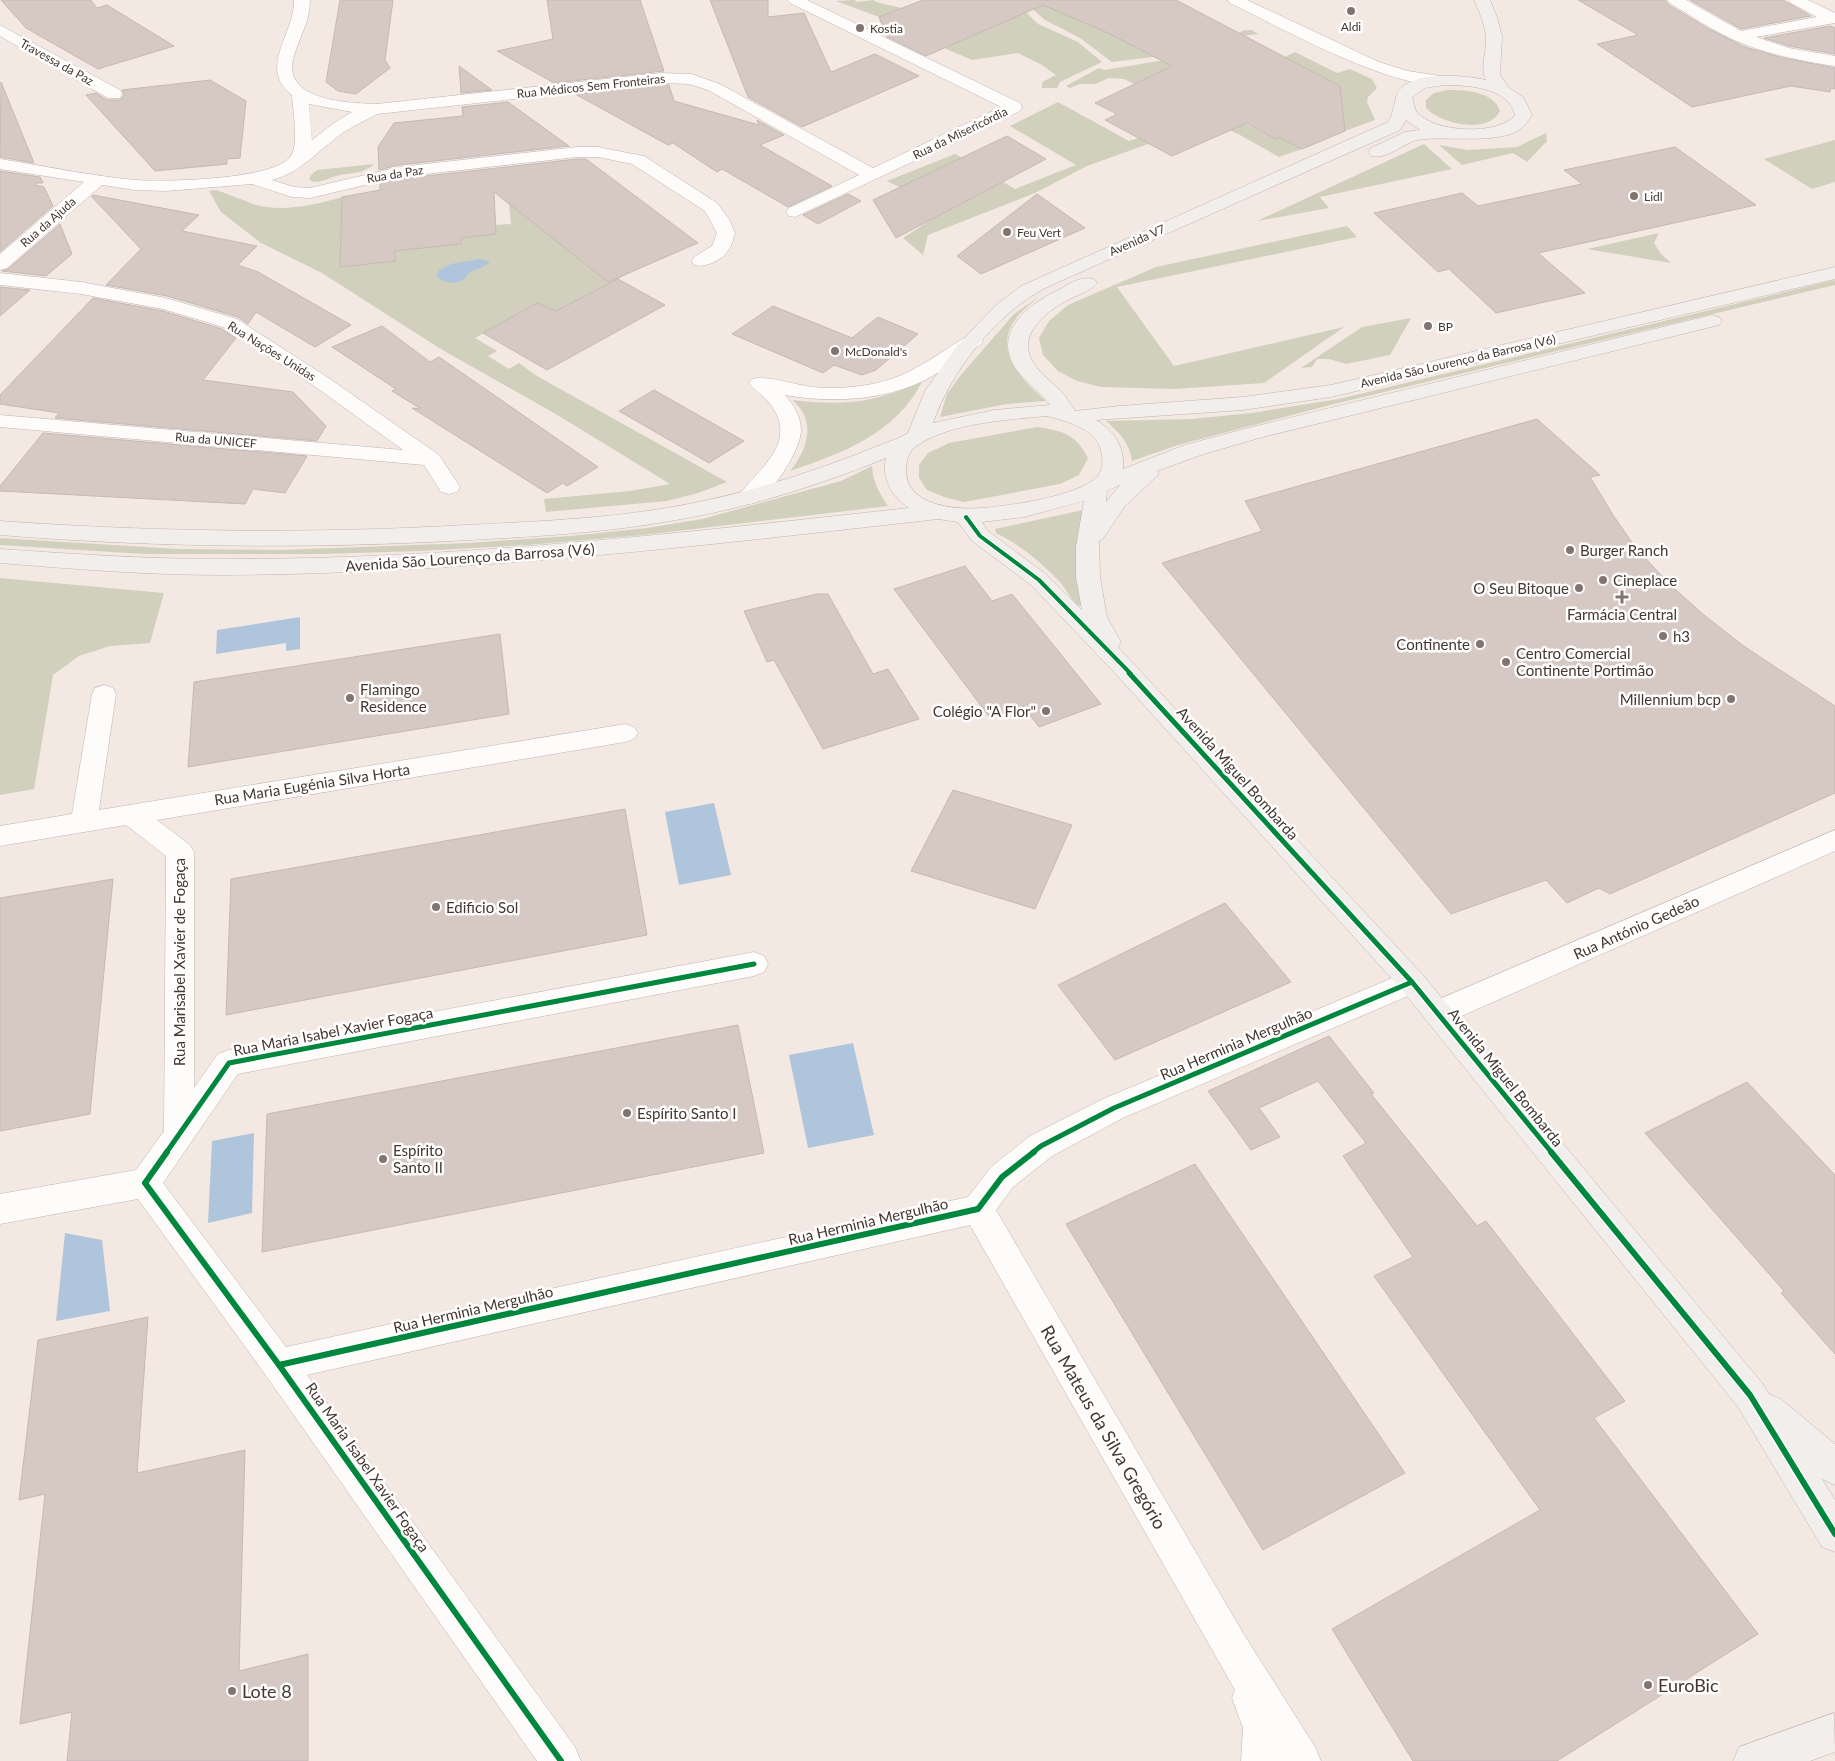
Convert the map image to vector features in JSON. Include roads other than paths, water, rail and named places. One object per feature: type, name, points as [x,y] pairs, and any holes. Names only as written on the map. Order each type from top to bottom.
[{"type":"street","points":[[298,162],[303,151],[300,95],[288,82],[284,60],[303,13],[302,0]]},
{"type":"street","name":"Rua da Misericórdia","points":[[795,0],[1014,107],[795,212]]},
{"type":"street","points":[[1235,0],[1373,65],[1406,76],[1477,82],[1503,91]]},
{"type":"street","points":[[1224,221],[1411,136],[1431,133],[1496,133],[1514,127],[1519,122],[1523,111],[1521,105],[1503,91],[1492,76],[1491,63],[1494,47],[1492,30],[1489,14],[1482,0]]},
{"type":"street","points":[[1675,0],[1738,36],[1778,50],[1835,61]]},
{"type":"street","points":[[1796,0],[1834,18]]},
{"type":"street","points":[[1738,36],[1834,18]]},
{"type":"street","name":"Travessa da Paz","points":[[0,30],[114,94]]},
{"type":"street","points":[[1403,101],[1407,92],[1416,86],[1447,80],[1468,72],[1492,30]]},
{"type":"street","points":[[1373,65],[1399,84],[1403,101],[1410,114],[1425,125],[1460,134]]},
{"type":"street","name":"Rua Médicos Sem Fronteiras","points":[[300,95],[324,104],[348,108],[377,109],[660,78],[691,80],[714,87],[872,175]]},
{"type":"street","name":"Avenida V7","points":[[911,440],[945,374],[989,322],[1010,302],[1029,289],[1394,126],[1400,117],[1403,101]]},
{"type":"street","name":"Rua Médicos Sem Fronteiras","points":[[253,180],[286,170],[298,162],[340,125],[352,118],[377,109]]},
{"type":"street","name":"Rua da Paz","points":[[0,164],[136,185],[166,186],[253,180],[292,192],[310,193],[330,190],[377,176],[399,172],[577,152],[598,152],[638,160],[710,207],[720,219],[726,233],[720,249],[701,261]]},
{"type":"street","name":"Rua da Ajuda","points":[[0,264],[97,180]]},
{"type":"street","name":"Avenida São Lourenço da Barrosa (V6)","points":[[0,528],[204,538],[346,538],[596,524],[672,514],[798,484],[933,430],[978,419],[1046,410],[1071,415],[1240,405],[1276,401],[1331,391],[1835,273]]},
{"type":"street","name":"Avenida V7","points":[[1071,415],[1056,398],[1041,386],[1023,363],[1018,344],[1022,326],[1037,310],[1060,295],[1101,276]]},
{"type":"street","name":"Rua Nações Unidas","points":[[0,279],[81,288],[166,304],[230,323],[320,381],[431,460],[449,487]]},
{"type":"street","name":"Avenida São Lourenço da Barrosa (V6)","points":[[911,440],[894,468],[899,488],[913,504],[938,512],[966,517],[992,515],[1052,504],[1176,457],[1252,434],[1835,290]]},
{"type":"street","points":[[749,497],[772,473],[786,452],[791,431],[786,415],[778,401],[758,383],[805,392],[850,395],[884,388],[917,376],[973,341]]},
{"type":"street","name":"Avenida São Lourenço da Barrosa (V6)","points":[[1071,415],[1093,427],[1104,436],[1114,456],[1111,476],[1099,486]]},
{"type":"street","name":"Rua da UNICEF","points":[[0,422],[431,460]]},
{"type":"street","points":[[1087,547],[1108,512],[1124,494],[1144,477],[1176,457]]},
{"type":"street","points":[[1099,486],[1087,547],[1088,577],[1094,617],[1122,665]]},
{"type":"street","name":"Avenida São Lourenço da Barrosa (V6)","points":[[0,556],[105,563],[219,567],[422,561],[544,553],[688,540],[938,512]]},
{"type":"street","points":[[966,517],[980,536],[1039,580],[1122,665]]},
{"type":"street","name":"Avenida Miguel Bombarda","points":[[1122,665],[1412,982],[1438,1013],[1750,1395],[1835,1534]]},
{"type":"street","points":[[84,822],[104,694]]},
{"type":"street","name":"Rua Maria Eugénia Silva Horta","points":[[0,836],[625,732]]},
{"type":"street","name":"Rua Marisabel Xavier de Fogaça","points":[[130,814],[180,852],[179,1134]]},
{"type":"street","name":"Rua António Gedeão","points":[[1438,1013],[1835,840]]},
{"type":"street","name":"Rua Maria Isabel Xavier Fogaça","points":[[560,1761],[279,1364],[145,1183],[229,1063],[754,964]]},
{"type":"street","name":"Rua Herminia Mergulhão","points":[[279,1364],[978,1209],[1002,1177],[1041,1146],[1114,1108],[1412,982]]},
{"type":"street","points":[[0,1209],[145,1183]]},
{"type":"street","name":"Rua Mateus da Silva Gregório","points":[[978,1209],[1230,1646],[1302,1761]]},
{"type":"street","name":"Avenida Miguel Bombarda","points":[[1750,1395],[1835,1467]]},
{"type":"street","name":"Rua Mateus da Silva Gregório","points":[[1230,1646],[1263,1728],[1261,1761]]},
{"type":"street","points":[[1753,1761],[1835,1732]]},
{"type":"water","points":[[479,259],[490,261],[482,268],[469,273],[461,281],[450,282],[437,277],[439,270],[451,264]]},
{"type":"water","points":[[300,617],[300,649],[286,651],[286,643],[216,654],[217,630]]},
{"type":"water","points":[[714,803],[731,875],[679,885],[665,812]]},
{"type":"water","points":[[853,1043],[874,1135],[808,1148],[789,1055]]},
{"type":"water","points":[[254,1133],[252,1213],[208,1223],[212,1141]]},
{"type":"water","points":[[65,1233],[102,1240],[110,1311],[56,1321]]},
{"type":"place","name":"Aldi","points":[[1351,11]]},
{"type":"place","name":"Kostia","points":[[860,28]]},
{"type":"place","name":"Lidl","points":[[1634,196]]},
{"type":"place","name":"Feu Vert","points":[[1007,232]]},
{"type":"place","name":"BP","points":[[1428,326]]},
{"type":"place","name":"McDonald's","points":[[835,351]]},
{"type":"place","name":"Burger Ranch","points":[[1570,550]]},
{"type":"place","name":"Cineplace","points":[[1603,580]]},
{"type":"place","name":"O Seu Bitoque","points":[[1579,588]]},
{"type":"place","name":"Farmácia Central","points":[[1622,597]]},
{"type":"place","name":"h3","points":[[1663,636]]},
{"type":"place","name":"Continente","points":[[1480,644]]},
{"type":"place","name":"Centro Comercial Continente Portimão","points":[[1506,662]]},
{"type":"place","name":"Flamingo Residence","points":[[350,698]]},
{"type":"place","name":"Millennium bcp","points":[[1731,699]]},
{"type":"place","name":"Colégio \"A Flor\"","points":[[1046,711]]},
{"type":"place","name":"Edificio Sol","points":[[436,907]]},
{"type":"place","name":"Espírito Santo I","points":[[627,1113]]},
{"type":"place","name":"Espírito Santo II","points":[[383,1159]]},
{"type":"place","name":"EuroBic","points":[[1648,1685]]},
{"type":"place","name":"Lote 8","points":[[232,1691]]}]
